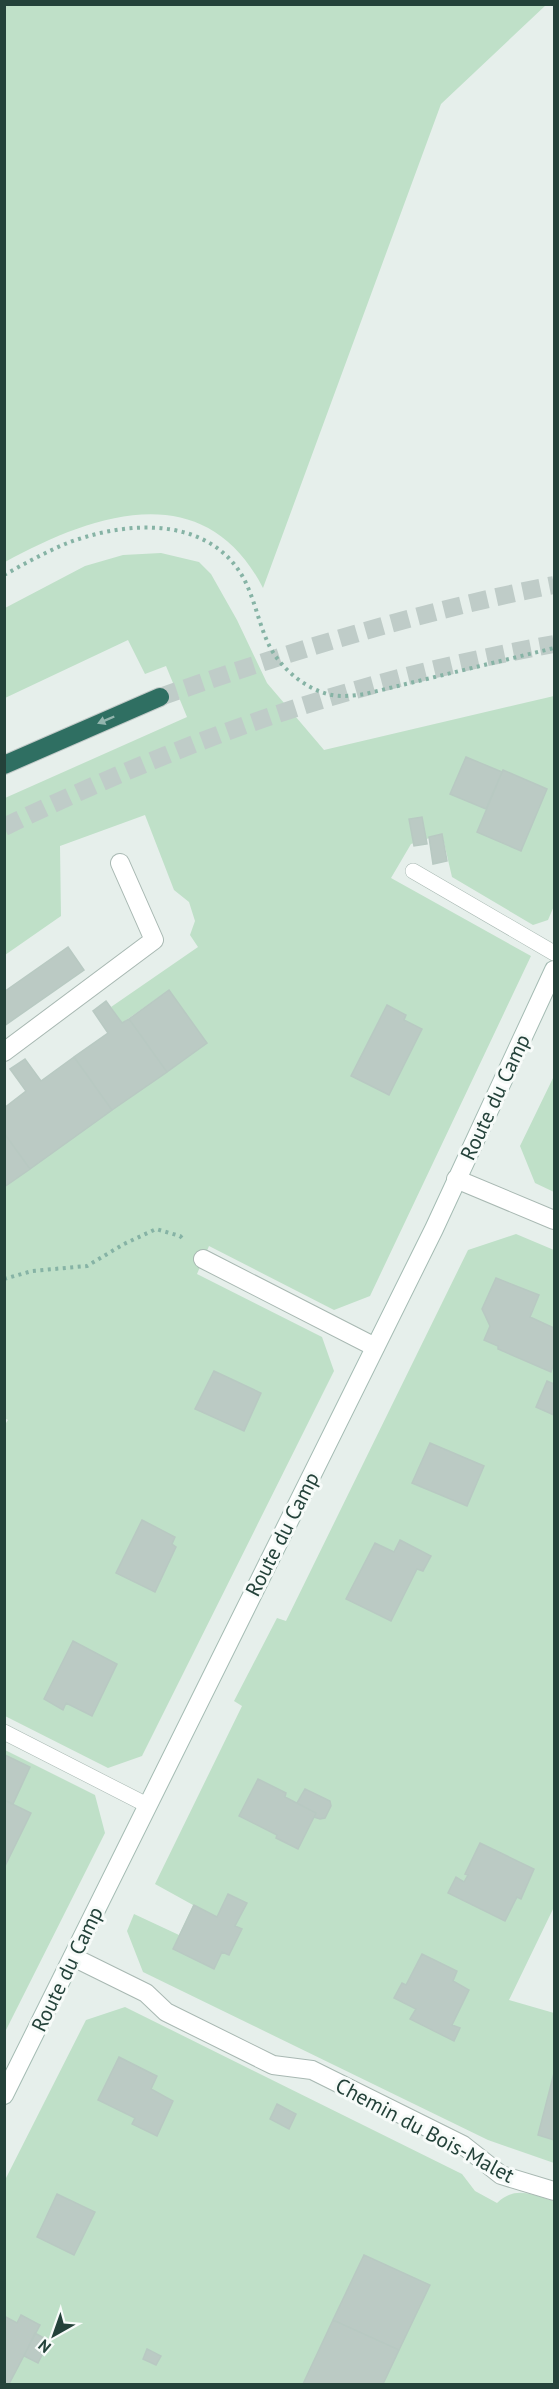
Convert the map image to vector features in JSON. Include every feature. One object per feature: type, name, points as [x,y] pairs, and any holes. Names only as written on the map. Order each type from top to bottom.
[{"type":"highway","points":[[4,765],[160,697]]},
{"type":"street","points":[[4,1052],[154,940],[120,863]]},
{"type":"street","name":"Route du Camp","points":[[4,2095],[375,1347],[555,970]]},
{"type":"street","points":[[456,1179],[555,1220]]},
{"type":"street","points":[[203,1259],[375,1347]]},
{"type":"street","name":"Chemin du Bois-Malet","points":[[73,1957],[146,1993],[166,2012],[273,2065],[312,2070],[463,2145],[501,2175],[555,2190]]},
{"type":"lane","points":[[413,871],[555,953]]},
{"type":"lane","points":[[4,1732],[147,1805]]},
{"type":"path","points":[[4,575],[67,543],[99,534],[160,527],[178,529],[212,543],[235,565],[253,600],[268,645],[289,672],[312,687],[341,696],[365,694],[501,659],[555,648]]},
{"type":"path","points":[[4,1279],[32,1271],[87,1266],[124,1244],[156,1229],[180,1236],[203,1259]]},
{"type":"green space","points":[[5,4],[546,5],[441,104],[263,588],[239,552],[211,529],[179,517],[146,514],[110,519],[39,544],[5,562]]},
{"type":"green space","points":[[161,553],[199,562],[211,574],[237,620],[267,683],[324,750],[554,696],[554,906],[548,920],[533,925],[452,877],[442,834],[411,844],[391,878],[531,956],[370,1296],[334,1310],[209,1246],[197,1274],[322,1337],[334,1371],[142,1756],[108,1768],[5,1716],[4,1426],[8,1420],[4,1418],[4,1187],[206,1043],[169,990],[122,1023],[111,1007],[198,947],[190,935],[195,921],[189,902],[174,890],[145,815],[60,846],[61,916],[5,955],[5,798],[187,717],[166,666],[145,674],[128,640],[5,698],[5,608],[85,566],[123,555]]},
{"type":"green space","points":[[554,1076],[554,1192],[535,1183],[520,1146]]},
{"type":"green space","points":[[516,1234],[554,1250],[554,1907],[509,2000],[554,2013],[554,2163],[488,2140],[143,1972],[127,1931],[134,1914],[179,1935],[193,1905],[155,1884],[242,1706],[234,1701],[277,1618],[286,1621],[468,1250]]},
{"type":"green space","points":[[5,1750],[95,1795],[105,1833],[5,2032]]},
{"type":"green space","points":[[125,2007],[462,2174],[475,2191],[497,2203],[511,2194],[518,2193],[531,2194],[554,2201],[554,2384],[5,2384],[4,2182],[86,2020]]},
{"type":"building","points":[[466,757],[502,772],[486,809],[450,794]]},
{"type":"building","points":[[503,770],[547,789],[521,851],[477,832]]},
{"type":"building","points":[[422,817],[427,844],[414,846],[409,819]]},
{"type":"building","points":[[442,834],[447,861],[433,864],[429,837]]},
{"type":"building","points":[[68,947],[84,970],[4,1026],[4,992]]},
{"type":"building","points":[[169,990],[207,1043],[167,1072],[129,1019]]},
{"type":"building","points":[[106,1001],[122,1023],[129,1019],[167,1072],[112,1110],[74,1057],[108,1033],[93,1011]]},
{"type":"building","points":[[387,1005],[406,1015],[404,1020],[422,1029],[389,1095],[351,1076]]},
{"type":"building","points":[[74,1057],[112,1110],[30,1169],[4,1133],[4,1108],[26,1091],[10,1069],[25,1059],[41,1081]]},
{"type":"building","points":[[4,1133],[30,1169],[4,1187]]},
{"type":"building","points":[[496,1278],[539,1295],[530,1317],[554,1328],[554,1363],[551,1372],[498,1349],[498,1346],[484,1340],[490,1326],[482,1309]]},
{"type":"building","points":[[214,1371],[261,1393],[244,1431],[195,1409]]},
{"type":"building","points":[[547,1381],[554,1384],[554,1415],[536,1407]]},
{"type":"building","points":[[430,1443],[484,1466],[467,1506],[412,1483]]},
{"type":"building","points":[[142,1520],[175,1537],[172,1544],[176,1547],[155,1592],[116,1573]]},
{"type":"building","points":[[400,1540],[431,1556],[423,1571],[417,1569],[391,1621],[346,1599],[375,1543],[394,1552]]},
{"type":"building","points":[[73,1641],[117,1664],[92,1716],[66,1703],[63,1710],[44,1699]]},
{"type":"building","points":[[5,1755],[30,1767],[13,1804],[4,1800]]},
{"type":"building","points":[[258,1779],[286,1793],[285,1797],[316,1813],[298,1849],[276,1838],[277,1835],[239,1816]]},
{"type":"building","points":[[305,1789],[330,1801],[331,1806],[325,1818],[314,1817],[316,1813],[297,1803]]},
{"type":"building","points":[[4,1800],[31,1813],[5,1866],[4,1866]]},
{"type":"building","points":[[480,1843],[534,1869],[521,1899],[517,1897],[505,1921],[448,1893],[456,1877],[464,1882],[468,1875],[465,1874]]},
{"type":"building","points":[[228,1894],[247,1903],[235,1926],[242,1929],[229,1955],[222,1952],[214,1969],[173,1949],[194,1905],[217,1917]]},
{"type":"building","points":[[422,1954],[457,1971],[453,1981],[469,1990],[452,2025],[460,2028],[454,2041],[410,2019],[416,2009],[394,1998],[402,1983],[406,1985]]},
{"type":"building","points":[[119,2057],[157,2076],[151,2089],[173,2101],[157,2136],[132,2124],[135,2118],[98,2100]]},
{"type":"building","points":[[554,2073],[554,2140],[538,2135]]},
{"type":"building","points":[[277,2104],[296,2114],[289,2129],[270,2119]]},
{"type":"building","points":[[57,2194],[95,2212],[74,2255],[37,2237]]},
{"type":"building","points":[[364,2255],[430,2285],[399,2350],[333,2320]]},
{"type":"building","points":[[21,2315],[40,2325],[9,2384],[4,2384],[4,2316],[17,2323]]},
{"type":"building","points":[[333,2320],[399,2350],[383,2384],[303,2384]]},
{"type":"building","points":[[35,2333],[49,2341],[38,2363],[24,2356]]},
{"type":"building","points":[[147,2349],[161,2356],[156,2365],[143,2359]]},
{"type":"tunnel","points":[[160,697],[257,664],[404,620],[554,585]]},
{"type":"tunnel","points":[[4,827],[142,765],[266,718],[388,681],[554,644]]}]
